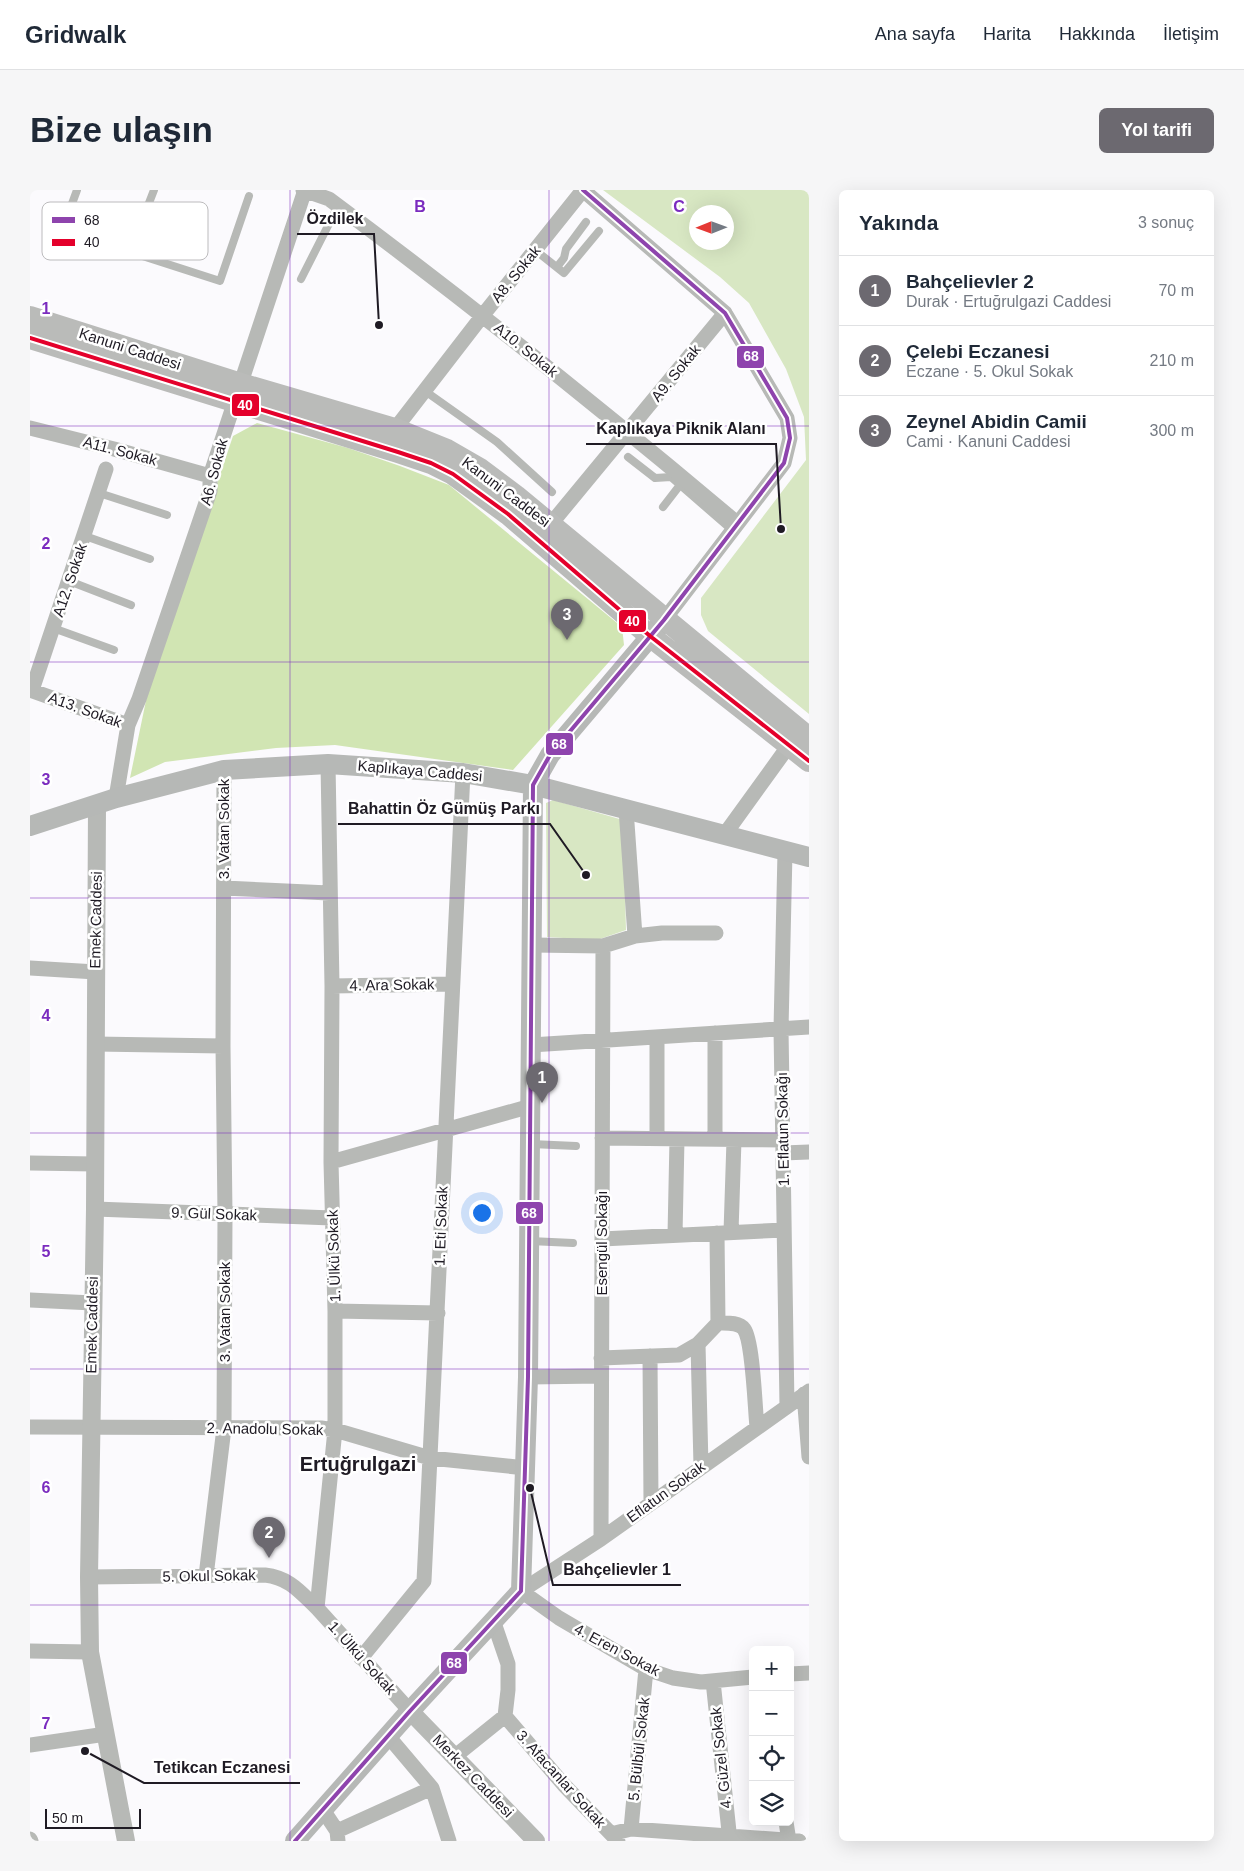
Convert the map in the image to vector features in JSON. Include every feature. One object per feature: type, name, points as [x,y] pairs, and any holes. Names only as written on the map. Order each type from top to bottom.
[{"type":"main road","name":"Kanuni Caddesi","points":[[31,322],[238,393],[431,463],[453,474],[657,628],[799,741],[809,760]]},
{"type":"main road","name":"Kanuni Caddesi","points":[[238,393],[395,430],[447,450],[480,469],[550,525],[657,628]]},
{"type":"main road","points":[[295,1841],[410,1711],[521,1590],[528,1377],[532,1106],[533,785],[550,755],[657,628]]},
{"type":"main road","name":"Kaplıkaya Caddesi","points":[[30,826],[106,801],[224,770],[328,764],[463,773],[533,785],[809,857]]},
{"type":"street","name":"A10. Sokak","points":[[304,190],[329,199],[483,315],[628,431],[735,526]]},
{"type":"street","name":"A6. Sokak","points":[[128,725],[139,700],[210,492],[210,476],[304,190]]},
{"type":"street","name":"A8. Sokak","points":[[395,430],[483,315],[583,190]]},
{"type":"street","points":[[583,190],[725,313],[786,418],[790,438],[784,463],[657,628]]},
{"type":"street","name":"A9. Sokak","points":[[550,525],[725,313]]},
{"type":"street","name":"A11. Sokak","points":[[30,428],[210,476]]},
{"type":"street","name":"A12. Sokak","points":[[31,690],[85,536],[106,469]]},
{"type":"street","name":"A13. Sokak","points":[[31,690],[128,725],[106,801]]},
{"type":"street","points":[[725,834],[799,741]]},
{"type":"street","name":"1. Ülkü Sokak","points":[[328,764],[332,986],[331,1162],[336,1311],[335,1430],[317,1608],[410,1711]]},
{"type":"street","name":"3. Vatan Sokak","points":[[206,1576],[224,1428],[224,770]]},
{"type":"street","name":"1. Eti Sokak","points":[[361,1658],[424,1581],[463,773]]},
{"type":"street","name":"Emek Caddesi","points":[[106,801],[96,972],[96,1209],[90,1428],[90,1652],[126,1841]]},
{"type":"street","points":[[626,809],[635,936]]},
{"type":"street","name":"1. Eflatun Sokağı","points":[[785,852],[781,1029],[787,1406]]},
{"type":"street","name":"3. Vatan Sokak","points":[[224,888],[329,893]]},
{"type":"street","points":[[532,945],[603,946],[635,936],[662,933],[716,933]]},
{"type":"street","name":"Esengül Sokağı","points":[[601,1539],[603,946]]},
{"type":"street","points":[[30,968],[96,972]]},
{"type":"street","name":"4. Ara Sokak","points":[[332,986],[452,984]]},
{"type":"street","points":[[531,1045],[809,1027]]},
{"type":"street","points":[[715,1033],[715,1139]]},
{"type":"street","points":[[657,1139],[658,1037]]},
{"type":"street","points":[[95,1044],[223,1046]]},
{"type":"street","points":[[331,1162],[532,1106]]},
{"type":"street","points":[[602,1138],[734,1140],[783,1146],[809,1152]]},
{"type":"street","points":[[676,1235],[677,1139]]},
{"type":"street","points":[[601,1358],[680,1355],[698,1344],[718,1322],[724,1233],[734,1140]]},
{"type":"street","points":[[30,1163],[95,1164]]},
{"type":"street","name":"9. Gül Sokak","points":[[96,1209],[332,1218]]},
{"type":"street","points":[[602,1239],[784,1230]]},
{"type":"street","points":[[30,1300],[93,1303]]},
{"type":"street","points":[[336,1311],[438,1313]]},
{"type":"street","points":[[718,1322],[739,1324],[746,1330],[750,1350],[757,1427]]},
{"type":"street","points":[[698,1344],[702,1466]]},
{"type":"street","points":[[650,1356],[651,1503]]},
{"type":"street","points":[[528,1377],[601,1376]]},
{"type":"street","points":[[807,1393],[809,1457]]},
{"type":"street","name":"Eflatun Sokak","points":[[521,1590],[601,1539],[807,1393]]},
{"type":"street","name":"2. Anadolu Sokak","points":[[30,1427],[321,1428],[335,1430],[430,1458],[526,1468]]},
{"type":"street","name":"5. Okul Sokak","points":[[89,1577],[265,1575],[280,1577],[317,1608]]},
{"type":"street","name":"4. Eren Sokak","points":[[521,1590],[559,1618],[646,1669],[673,1678],[701,1682],[749,1677]]},
{"type":"street","name":"3. Afacanlar Sokak","points":[[454,1757],[505,1716],[508,1664],[493,1620]]},
{"type":"street","points":[[30,1651],[90,1652]]},
{"type":"street","name":"5. Bülbül Sokak","points":[[631,1828],[646,1669]]},
{"type":"street","points":[[794,1674],[809,1673]]},
{"type":"street","name":"4. Güzel Sokak","points":[[713,1680],[729,1838]]},
{"type":"street","name":"Merkez Caddesi","points":[[410,1711],[536,1841]]},
{"type":"street","name":"3. Afacanlar Sokak","points":[[505,1716],[564,1785],[615,1837]]},
{"type":"street","points":[[30,1745],[106,1734]]},
{"type":"street","points":[[388,1736],[432,1788],[448,1841]]},
{"type":"street","points":[[323,1810],[337,1836],[432,1788]]},
{"type":"street","points":[[615,1837],[631,1828],[729,1838],[792,1841],[787,1826]]},
{"type":"lane","points":[[73,202],[77,190]]},
{"type":"lane","points":[[149,202],[154,190]]},
{"type":"lane","points":[[155,260],[220,281],[249,196]]},
{"type":"lane","points":[[301,279],[338,206]]},
{"type":"lane","points":[[557,267],[564,258],[566,249],[586,222]]},
{"type":"lane","points":[[535,250],[564,273],[600,231]]},
{"type":"lane","points":[[425,391],[497,442],[552,492]]},
{"type":"lane","points":[[628,457],[655,478],[671,477],[735,526]]},
{"type":"lane","points":[[663,507],[680,485]]},
{"type":"lane","points":[[99,493],[167,516]]},
{"type":"lane","points":[[85,536],[150,559]]},
{"type":"lane","points":[[69,581],[131,605]]},
{"type":"lane","points":[[53,628],[114,650]]},
{"type":"lane","points":[[531,1144],[576,1146]]},
{"type":"lane","points":[[530,1241],[573,1242]]},
{"type":"green space","points":[[603,190],[809,190],[809,714],[708,631],[701,615],[701,598],[806,460],[804,417],[786,369],[749,303],[720,277]]},
{"type":"green space","points":[[257,423],[348,448],[449,485],[622,627],[624,645],[513,770],[335,745],[276,748],[165,762],[130,778],[149,686],[233,436]]},
{"type":"green space","points":[[553,800],[623,820],[626,930],[597,940],[547,937],[546,803]]},
{"type":"transit line","name":"68","points":[[295,1841],[410,1711],[521,1591],[528,1377],[533,785],[550,755],[664,620],[784,463],[790,438],[787,418],[725,313],[583,190]]},
{"type":"transit line","name":"40","points":[[30,338],[398,452],[431,463],[453,474],[508,514],[650,636],[809,761]]},
{"type":"place","name":"Özdilek","points":[[379,325]]},
{"type":"place","name":"Kaplıkaya Piknik Alanı","points":[[781,529]]},
{"type":"place","name":"Zeynel Abidin Camii","points":[[567,640]]},
{"type":"place","name":"Bahattin Öz Gümüş Parkı","points":[[586,875]]},
{"type":"place","name":"Bahçelievler 2","points":[[542,1103]]},
{"type":"place","name":"Bahçelievler 1","points":[[530,1488]]},
{"type":"place","name":"Çelebi Eczanesi","points":[[269,1558]]},
{"type":"place","name":"Tetikcan Eczanesi","points":[[85,1751]]},
{"type":"district","name":"Ertuğrulgazi","points":[[358,1464]]}]
